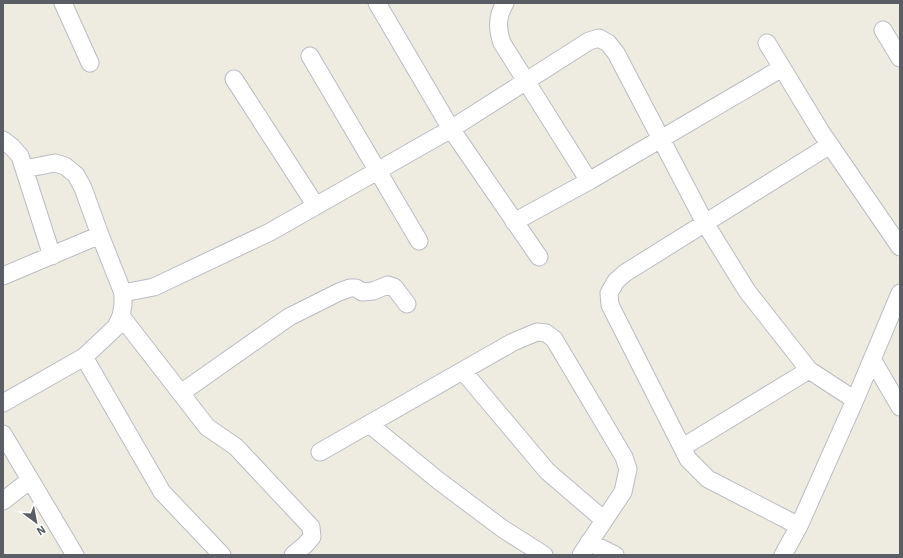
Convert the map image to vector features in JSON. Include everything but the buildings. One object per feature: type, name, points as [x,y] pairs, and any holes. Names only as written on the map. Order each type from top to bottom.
[{"type":"street","points":[[64,3],[90,63]]},
{"type":"street","points":[[377,3],[451,129],[539,257]]},
{"type":"street","points":[[505,3],[499,12],[499,33],[502,43],[589,181]]},
{"type":"street","points":[[883,30],[900,58]]},
{"type":"street","points":[[123,294],[154,287],[270,232],[451,129],[589,41],[599,38],[608,43],[616,53],[705,223],[747,291],[809,370],[855,400]]},
{"type":"street","points":[[768,43],[830,145],[900,247]]},
{"type":"street","points":[[310,56],[419,241]]},
{"type":"street","points":[[514,222],[589,181],[660,138],[782,68]]},
{"type":"street","points":[[234,79],[316,206]]},
{"type":"street","points":[[3,140],[20,156],[52,256]]},
{"type":"street","points":[[799,526],[708,479],[688,459],[610,305],[609,292],[616,281],[625,273],[830,145]]},
{"type":"street","points":[[3,403],[84,357],[116,327],[122,316],[123,294],[83,188],[76,175],[65,166],[55,163],[24,169]]},
{"type":"street","points":[[3,276],[100,235]]},
{"type":"street","points":[[181,393],[289,318],[339,292],[350,288],[356,288],[362,292],[373,291],[388,285],[394,286],[407,304]]},
{"type":"street","points":[[783,555],[799,526],[855,400],[900,293]]},
{"type":"street","points":[[122,316],[208,427],[236,447],[311,527],[312,537],[294,555]]},
{"type":"street","points":[[320,452],[513,342],[537,332],[546,333],[554,340],[624,457],[628,469],[623,492],[585,548],[615,555]]},
{"type":"street","points":[[84,357],[162,492],[222,555]]},
{"type":"street","points":[[872,359],[900,407]]},
{"type":"street","points":[[683,448],[809,370]]},
{"type":"street","points":[[463,371],[547,471],[604,520]]},
{"type":"street","points":[[369,424],[491,521],[544,555]]},
{"type":"street","points":[[3,434],[75,555]]},
{"type":"street","points":[[3,501],[30,480]]}]
